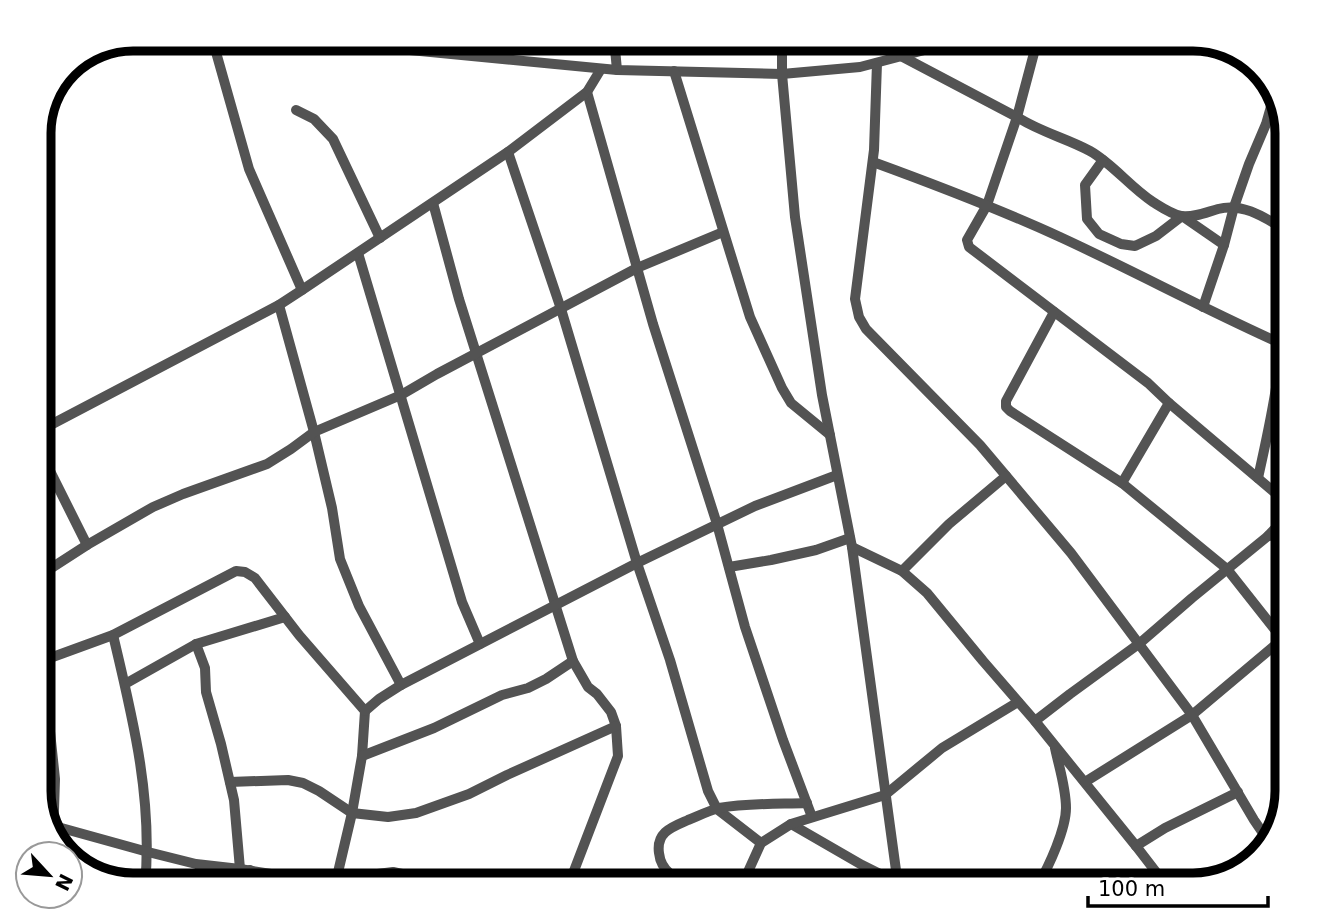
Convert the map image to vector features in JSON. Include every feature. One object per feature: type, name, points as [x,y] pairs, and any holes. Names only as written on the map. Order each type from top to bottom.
[{"type":"street","points":[[216,51],[249,169],[302,290]]},
{"type":"street","points":[[418,51],[601,69],[782,74],[850,69],[916,51]]},
{"type":"street","points":[[615,51],[617,70]]},
{"type":"street","points":[[782,51],[795,217],[830,435],[851,542],[896,873]]},
{"type":"street","points":[[1035,51],[1017,117],[988,205],[967,240],[969,247],[1148,383],[1275,493]]},
{"type":"street","points":[[901,56],[1034,128],[1090,151],[1144,196],[1164,209],[1182,216],[1224,245]]},
{"type":"street","points":[[877,63],[873,162],[855,299],[859,317],[866,329],[980,445],[1071,553],[1192,715],[1263,834]]},
{"type":"street","points":[[51,425],[279,305],[508,152],[587,92],[601,69]]},
{"type":"street","points":[[674,71],[750,317],[791,403],[830,435]]},
{"type":"street","points":[[587,92],[636,268],[717,524],[745,627],[812,817]]},
{"type":"street","points":[[1203,307],[1234,207],[1271,108]]},
{"type":"street","points":[[296,110],[314,119],[333,139],[380,238]]},
{"type":"street","points":[[508,152],[561,309],[708,791],[718,808],[761,843]]},
{"type":"street","points":[[1103,160],[1085,185],[1087,219],[1098,234],[1121,244],[1135,246],[1156,236],[1182,216],[1204,214],[1220,208],[1234,207],[1252,211],[1275,223]]},
{"type":"street","points":[[873,162],[988,205],[1275,341]]},
{"type":"street","points":[[433,203],[476,353],[573,661],[589,687],[611,712],[616,726],[618,756],[573,873]]},
{"type":"street","points":[[51,568],[153,507],[267,464],[314,432],[401,395],[636,268],[723,232]]},
{"type":"street","points":[[358,253],[463,601],[480,644]]},
{"type":"street","points":[[279,305],[314,432],[332,508],[340,559],[359,606],[401,685]]},
{"type":"street","points":[[1054,312],[1006,401],[1006,407],[1122,483],[1227,569],[1275,627]]},
{"type":"street","points":[[1258,478],[1275,391]]},
{"type":"street","points":[[1122,483],[1168,403]]},
{"type":"street","points":[[51,473],[87,545]]},
{"type":"street","points":[[365,711],[401,685],[637,563],[755,506],[837,475]]},
{"type":"street","points":[[902,571],[949,524],[1006,476]]},
{"type":"street","points":[[1035,721],[1140,643],[1275,529]]},
{"type":"street","points":[[1268,536],[1275,535]]},
{"type":"street","points":[[729,567],[851,542],[902,571],[927,593],[1035,721],[1156,873]]},
{"type":"street","points":[[51,658],[113,635],[236,571],[245,572],[255,578],[285,618],[365,711],[362,756],[338,873]]},
{"type":"street","points":[[125,684],[196,645],[285,618]]},
{"type":"street","points":[[113,635],[144,785],[148,852],[146,873]]},
{"type":"street","points":[[196,645],[205,668],[206,692],[234,800],[246,873]]},
{"type":"street","points":[[1084,782],[1192,715],[1275,649]]},
{"type":"street","points":[[362,756],[434,728],[502,695],[528,688],[573,661]]},
{"type":"street","points":[[748,873],[761,843],[791,824],[885,795],[942,748],[1018,702]]},
{"type":"street","points":[[230,782],[276,779],[303,783],[352,813],[388,817],[416,813],[469,794],[616,726]]},
{"type":"street","points":[[51,741],[55,779],[52,807]]},
{"type":"street","points":[[1044,873],[1065,819],[1065,800],[1055,746]]},
{"type":"street","points":[[1136,846],[1165,828],[1238,792]]},
{"type":"street","points":[[668,873],[659,853],[659,839],[665,830],[718,808],[807,803]]},
{"type":"street","points":[[791,824],[877,873]]},
{"type":"street","points":[[60,828],[196,864],[268,873]]}]
